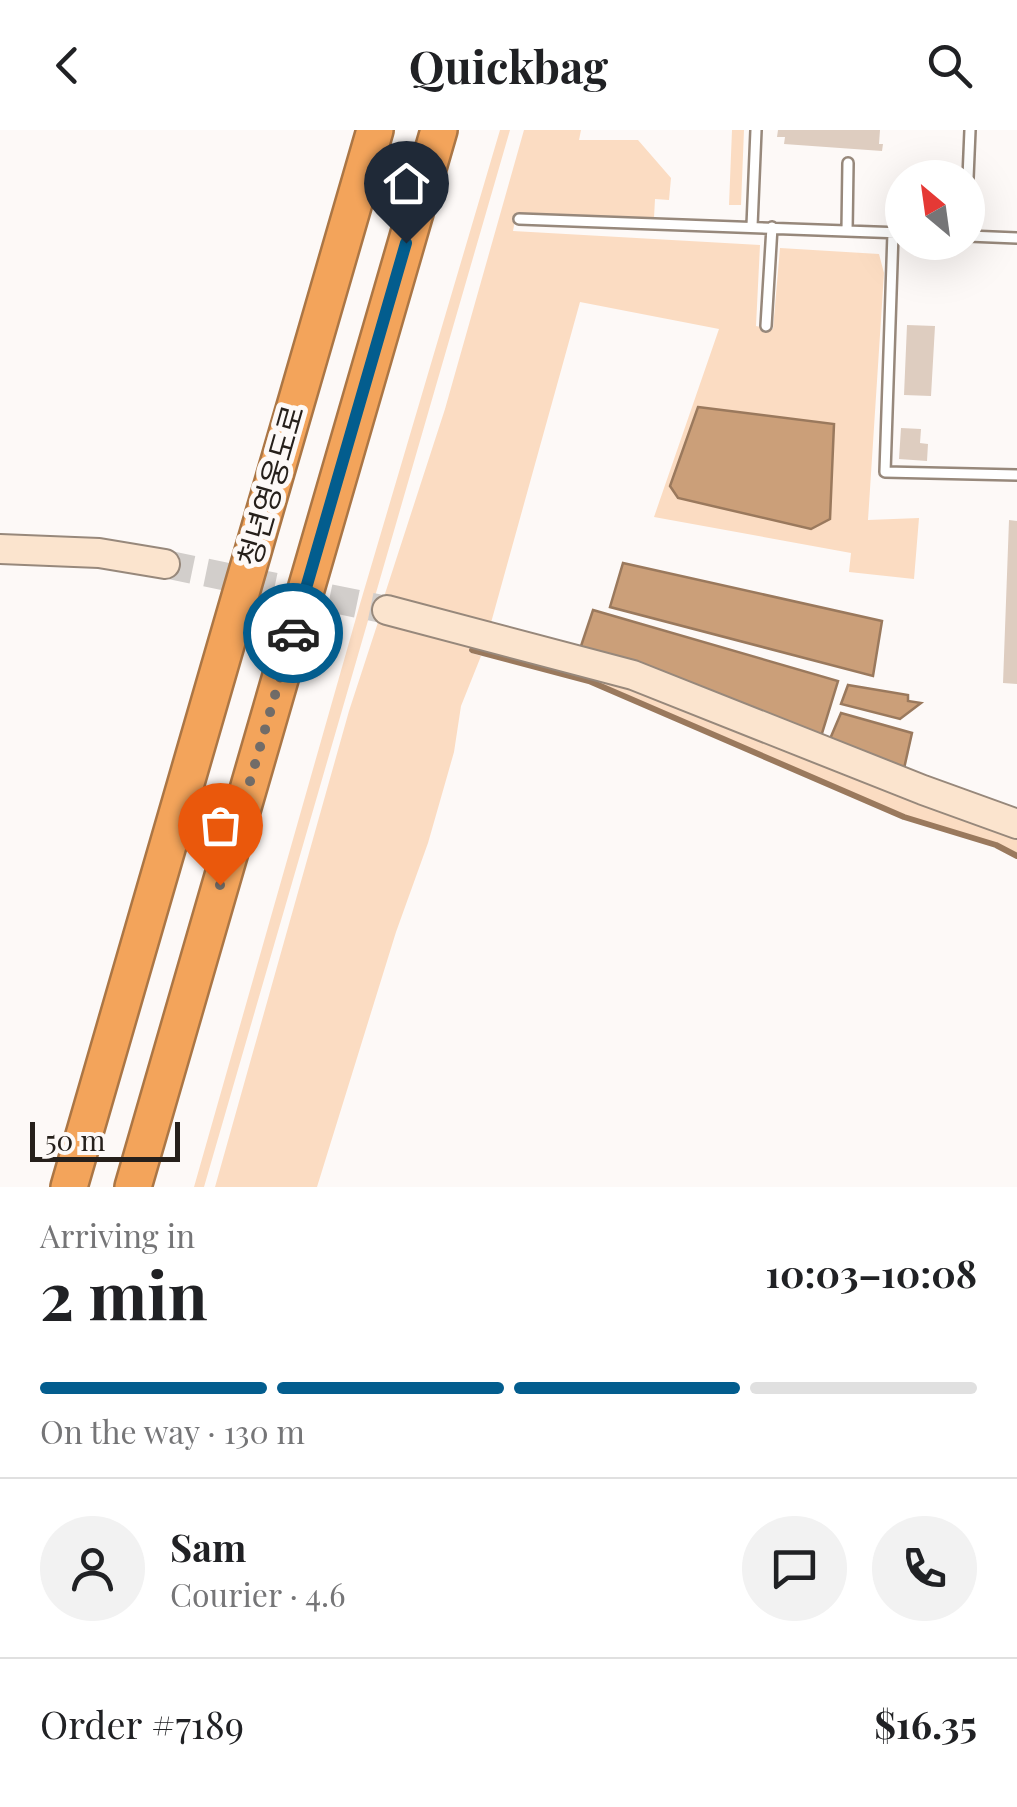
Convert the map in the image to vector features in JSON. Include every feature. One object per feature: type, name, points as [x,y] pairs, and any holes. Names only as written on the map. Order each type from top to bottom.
[{"type":"highway","name":"청년영웅도로","points":[[70,1187],[375,130]]},
{"type":"highway","name":"청년영웅도로","points":[[133,1187],[438,130]]},
{"type":"street","points":[[0,549],[99,552],[166,564]]},
{"type":"street","points":[[386,610],[633,675],[1017,824]]},
{"type":"lane","points":[[752,226],[756,130]]},
{"type":"lane","points":[[969,160],[970,130]]},
{"type":"lane","points":[[847,231],[848,163]]},
{"type":"lane","points":[[519,220],[885,232]]},
{"type":"lane","points":[[766,326],[772,227]]},
{"type":"lane","points":[[985,237],[1017,238]]},
{"type":"lane","points":[[897,260],[885,472],[1017,475]]},
{"type":"shaded area","points":[[500,130],[510,130],[204,1187],[194,1187],[360,604]]},
{"type":"shaded area","points":[[524,130],[581,130],[579,140],[638,140],[671,178],[669,200],[655,199],[654,218],[516,215],[513,231],[760,245],[756,326],[773,329],[780,248],[879,254],[884,273],[868,520],[919,518],[914,579],[849,572],[851,553],[654,517],[719,329],[580,302],[489,630],[382,603],[445,409]]},
{"type":"shaded area","points":[[732,130],[744,130],[741,205],[729,205]]},
{"type":"shaded area","points":[[698,407],[834,424],[830,519],[811,529],[678,498],[670,486]]},
{"type":"shaded area","points":[[623,563],[882,621],[873,676],[610,607]]},
{"type":"shaded area","points":[[382,610],[607,671],[1017,828],[1017,853],[905,815],[590,679],[469,648],[469,652],[481,656],[461,706],[454,752],[317,1187],[215,1187],[349,711]]},
{"type":"shaded area","points":[[593,610],[838,681],[819,743],[578,655]]},
{"type":"shaded area","points":[[848,685],[908,695],[908,701],[921,703],[900,719],[841,704]]},
{"type":"shaded area","points":[[841,713],[912,733],[903,773],[827,746]]},
{"type":"building","points":[[778,130],[880,130],[882,151],[784,144],[785,137],[777,137]]},
{"type":"building","points":[[907,325],[935,326],[931,396],[904,395]]},
{"type":"building","points":[[901,428],[921,429],[920,443],[928,444],[927,461],[899,459]]},
{"type":"building","points":[[1009,520],[1017,521],[1017,684],[1003,683]]},
{"type":"waterway","points":[[472,650],[589,681],[904,817],[996,845],[1017,856]]},
{"type":"tunnel","points":[[165,564],[387,610]]},
{"type":"way so far","points":[[220,885],[293,633]]},
{"type":"route","points":[[293,633],[406,243]]}]
